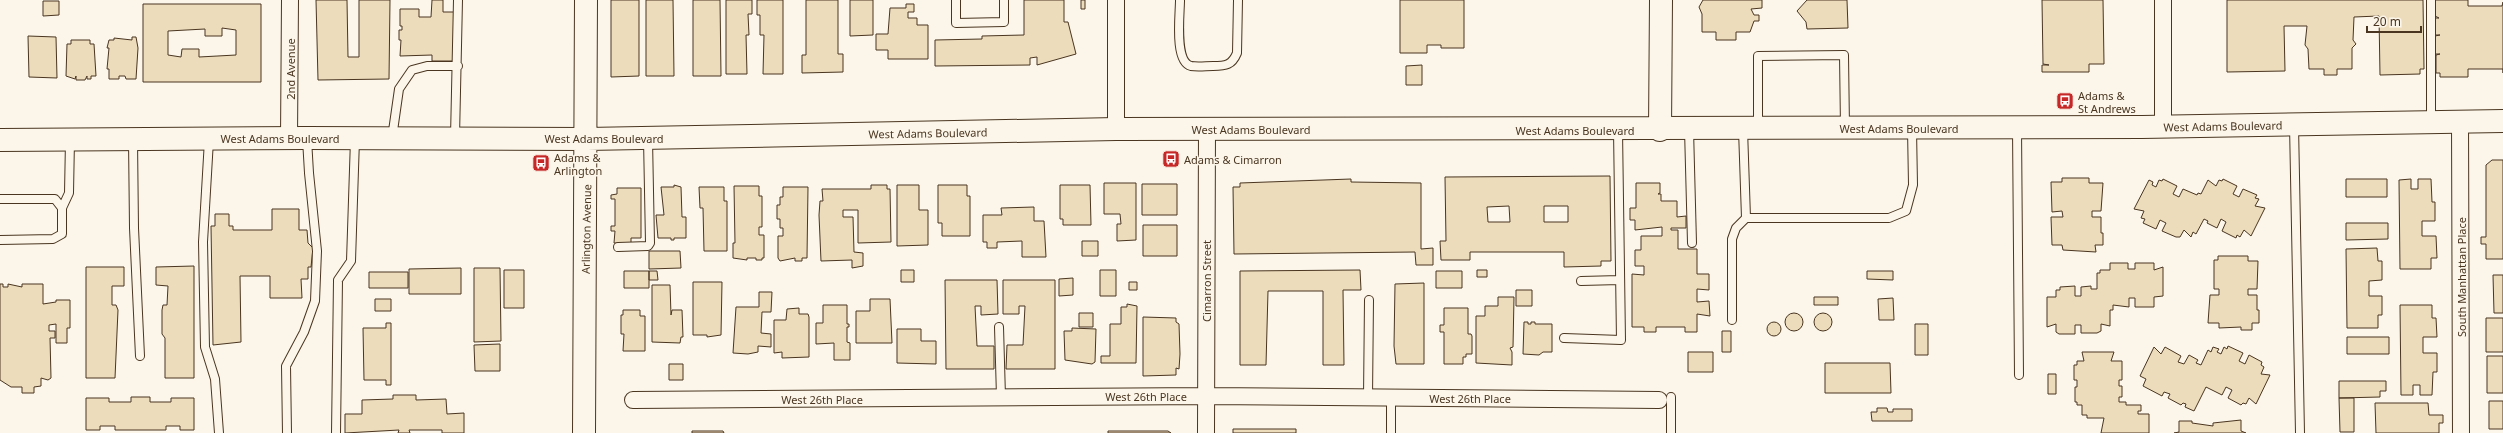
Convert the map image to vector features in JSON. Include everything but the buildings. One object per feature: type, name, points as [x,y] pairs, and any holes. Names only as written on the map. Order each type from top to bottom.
[{"type":"main road","name":"Arlington Avenue","points":[[584,433],[587,139],[586,0]]},
{"type":"main road","points":[[1660,130],[1661,0]]},
{"type":"main road","name":"West Adams Boulevard","points":[[0,140],[298,138],[587,139],[1116,129],[1660,130],[2017,128],[2503,121]]},
{"type":"street","name":"2nd Avenue","points":[[290,0],[298,138]]},
{"type":"street","points":[[1116,0],[1116,129]]},
{"type":"street","points":[[2163,0],[2163,127]]},
{"type":"street","name":"South Manhattan Place","points":[[2460,121],[2461,433]]},
{"type":"street","name":"Cimarron Street","points":[[1206,433],[1207,129]]},
{"type":"street","name":"West 26th Place","points":[[633,400],[1206,396],[1665,398]]},
{"type":"lane","points":[[455,138],[458,66],[458,0]]},
{"type":"lane","points":[[956,0],[956,23],[1004,22],[1004,0]]},
{"type":"lane","points":[[1180,0],[1180,53],[1184,62],[1191,66],[1226,66],[1234,61],[1237,53],[1238,0]]},
{"type":"lane","points":[[2431,0],[2431,122]]},
{"type":"lane","points":[[1732,320],[1732,239],[1736,228],[1746,218],[1751,129],[1758,56],[1844,55],[1845,128]]},
{"type":"lane","points":[[392,138],[399,89],[412,70],[427,66],[458,66]]},
{"type":"lane","points":[[2294,125],[2300,433]]},
{"type":"lane","points":[[1746,218],[1889,218],[1906,211],[1913,185],[1912,128]]},
{"type":"lane","points":[[2017,128],[2019,375]]},
{"type":"lane","points":[[1688,129],[1692,243]]},
{"type":"lane","points":[[1564,338],[1621,340],[1618,130]]},
{"type":"lane","points":[[287,433],[286,366],[304,332],[316,301],[317,251],[309,173],[298,138]]},
{"type":"lane","points":[[336,433],[338,280],[351,261],[355,138]]},
{"type":"lane","points":[[618,247],[648,246],[650,243],[648,138]]},
{"type":"lane","points":[[133,139],[134,228],[140,356]]},
{"type":"lane","points":[[209,139],[203,242],[205,347],[215,379],[218,433]]},
{"type":"lane","points":[[0,240],[53,239],[62,234],[62,208],[69,193],[70,140]]},
{"type":"lane","points":[[0,199],[55,199],[62,208]]},
{"type":"lane","points":[[1581,281],[1620,280]]},
{"type":"lane","points":[[1368,397],[1369,300]]},
{"type":"lane","points":[[998,327],[1000,397]]},
{"type":"lane","points":[[1391,397],[1391,433]]},
{"type":"lane","points":[[1665,398],[1671,433]]},
{"type":"place","name":"Adams & St Andrews","points":[[2065,101]]},
{"type":"place","name":"Adams & Cimarron","points":[[1171,159]]},
{"type":"place","name":"Adams & Arlington","points":[[541,163]]}]
